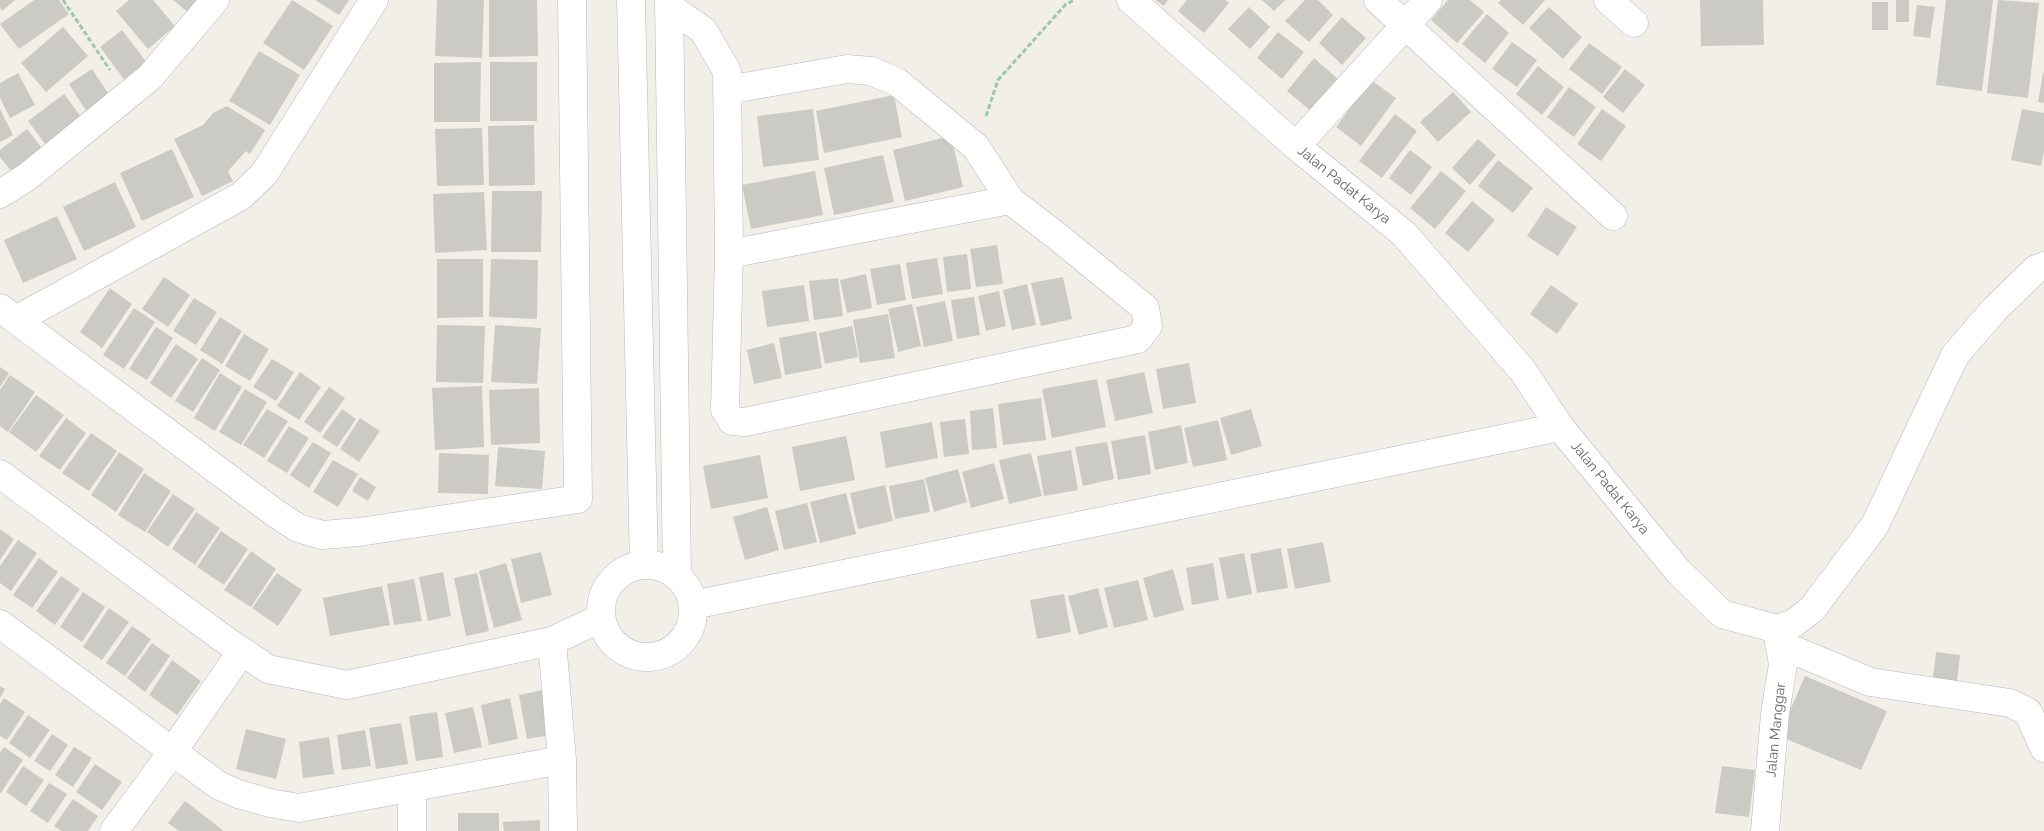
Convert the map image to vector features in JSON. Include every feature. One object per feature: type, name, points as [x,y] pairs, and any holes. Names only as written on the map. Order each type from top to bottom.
[{"type":"street","points":[[0,194],[26,177],[150,77],[216,0]]},
{"type":"street","points":[[374,0],[264,174],[241,196],[8,314],[275,513],[298,528],[322,535],[359,532],[578,499],[572,0]]},
{"type":"street","points":[[631,0],[644,565]]},
{"type":"street","name":"Jalan Padat Karya","points":[[1131,0],[1296,146],[1404,234],[1523,370],[1560,427],[1678,571],[1722,614],[1778,637],[1870,682],[2015,705],[2028,712],[2044,748]]},
{"type":"street","points":[[1378,0],[1613,216]]},
{"type":"street","points":[[1296,146],[1428,0]]},
{"type":"street","points":[[1608,0],[1634,23]]},
{"type":"street","points":[[669,3],[677,576]]},
{"type":"street","points":[[669,3],[703,30],[727,71],[727,90],[729,254],[725,410],[732,420],[745,422],[1138,339],[1148,326],[1144,308],[1010,200],[976,147],[897,82],[871,71],[847,69],[727,90]]},
{"type":"street","points":[[729,254],[1010,200]]},
{"type":"street","points":[[1778,637],[1812,609],[1875,525],[1955,355],[2002,303],[2036,269],[2044,266]]},
{"type":"street","points":[[693,605],[1560,427]]},
{"type":"street","points":[[0,474],[268,669],[347,685],[552,641],[601,618]]},
{"type":"street","points":[[644,565],[662,567],[677,576],[687,588],[693,605],[691,622],[684,639],[670,650],[653,657],[635,656],[619,648],[607,635],[601,618],[602,599],[611,582],[626,570],[644,565]]},
{"type":"street","points":[[0,624],[218,785],[238,794],[280,805],[299,808],[562,760]]},
{"type":"street","name":"Jalan Manggar","points":[[1765,831],[1775,714],[1783,664],[1778,637]]},
{"type":"street","points":[[552,641],[562,760],[563,831]]},
{"type":"street","points":[[114,831],[173,751],[242,651]]},
{"type":"street","points":[[412,787],[412,831]]},
{"type":"path","points":[[63,0],[126,96]]},
{"type":"path","points":[[976,147],[998,80],[1066,4],[1075,0]]},
{"type":"building","points":[[0,0],[15,0],[2,11]]},
{"type":"building","points":[[34,0],[59,0],[69,14],[19,49],[0,24]]},
{"type":"building","points":[[129,0],[153,0],[175,26],[148,49],[116,11]]},
{"type":"building","points":[[173,0],[202,0],[190,14]]},
{"type":"building","points":[[292,0],[333,26],[304,70],[263,43]]},
{"type":"building","points":[[315,0],[349,0],[339,15]]},
{"type":"building","points":[[437,0],[484,0],[482,58],[435,56]]},
{"type":"building","points":[[489,0],[537,0],[538,56],[489,57]]},
{"type":"building","points":[[1155,0],[1168,0],[1164,6]]},
{"type":"building","points":[[1187,0],[1225,0],[1229,3],[1204,33],[1178,11]]},
{"type":"building","points":[[1262,0],[1285,0],[1274,11]]},
{"type":"building","points":[[1305,0],[1318,0],[1333,15],[1309,42],[1285,21]]},
{"type":"building","points":[[1448,0],[1470,0],[1484,12],[1457,43],[1431,20]]},
{"type":"building","points":[[1501,0],[1545,0],[1523,25],[1498,3]]},
{"type":"building","points":[[1700,0],[1763,0],[1764,45],[1701,46]]},
{"type":"building","points":[[1896,0],[1909,0],[1909,22],[1896,22]]},
{"type":"building","points":[[1946,0],[1993,0],[1982,91],[1936,85]]},
{"type":"building","points":[[1998,0],[2039,3],[2028,98],[1987,93]]},
{"type":"building","points":[[1872,2],[1888,2],[1888,30],[1872,30]]},
{"type":"building","points":[[1917,5],[1935,7],[1930,38],[1913,36]]},
{"type":"building","points":[[1249,7],[1270,27],[1250,49],[1228,29]]},
{"type":"building","points":[[1549,7],[1582,37],[1563,59],[1529,28]]},
{"type":"building","points":[[1487,14],[1509,33],[1485,63],[1462,44]]},
{"type":"building","points":[[1342,17],[1366,38],[1342,65],[1319,43]]},
{"type":"building","points":[[63,27],[88,56],[46,92],[21,63]]},
{"type":"building","points":[[122,30],[148,64],[126,82],[100,47]]},
{"type":"building","points":[[1278,32],[1304,52],[1282,79],[1257,58]]},
{"type":"building","points":[[1512,42],[1537,60],[1517,87],[1492,69]]},
{"type":"building","points":[[1589,43],[1622,67],[1602,94],[1569,69]]},
{"type":"building","points":[[259,51],[300,75],[270,125],[229,101]]},
{"type":"building","points":[[1314,58],[1339,80],[1312,112],[1287,91]]},
{"type":"building","points":[[481,62],[480,122],[434,122],[434,63]]},
{"type":"building","points":[[490,62],[537,62],[537,121],[490,121]]},
{"type":"building","points":[[1538,66],[1564,87],[1542,115],[1516,94]]},
{"type":"building","points":[[92,69],[114,102],[90,117],[69,84]]},
{"type":"building","points":[[1625,69],[1645,85],[1623,113],[1603,97]]},
{"type":"building","points":[[18,73],[35,105],[10,118],[0,98],[0,83]]},
{"type":"building","points":[[2044,73],[2044,103],[2038,102]]},
{"type":"building","points":[[1371,80],[1396,98],[1361,146],[1336,127]]},
{"type":"building","points":[[1569,87],[1596,107],[1574,137],[1547,117]]},
{"type":"building","points":[[1453,92],[1471,112],[1438,142],[1420,122]]},
{"type":"building","points":[[64,94],[85,122],[49,149],[28,121]]},
{"type":"building","points":[[894,95],[902,137],[824,153],[816,111]]},
{"type":"building","points":[[227,106],[265,130],[250,154],[246,151],[228,171],[233,181],[202,196],[174,139],[203,125],[213,113]]},
{"type":"building","points":[[0,109],[13,135],[0,142]]},
{"type":"building","points":[[813,109],[819,160],[763,167],[757,116]]},
{"type":"building","points":[[1602,109],[1626,126],[1601,161],[1577,144]]},
{"type":"building","points":[[2022,109],[2044,113],[2044,152],[2041,166],[2011,160]]},
{"type":"building","points":[[1395,114],[1417,131],[1382,178],[1359,161]]},
{"type":"building","points":[[534,125],[535,185],[489,186],[488,126]]},
{"type":"building","points":[[482,128],[484,185],[437,186],[435,129]]},
{"type":"building","points":[[27,129],[46,153],[16,177],[0,157],[0,150]]},
{"type":"building","points":[[951,136],[963,187],[905,201],[893,150]]},
{"type":"building","points":[[1478,139],[1496,155],[1470,185],[1452,168]]},
{"type":"building","points":[[172,149],[194,197],[142,221],[120,173]]},
{"type":"building","points":[[1410,150],[1432,167],[1411,195],[1389,178]]},
{"type":"building","points":[[883,155],[894,202],[834,215],[824,168]]},
{"type":"building","points":[[1498,160],[1533,188],[1513,213],[1478,186]]},
{"type":"building","points":[[815,171],[823,215],[751,229],[742,185]]},
{"type":"building","points":[[1441,171],[1466,191],[1435,229],[1410,208]]},
{"type":"building","points":[[115,182],[136,227],[84,251],[63,207]]},
{"type":"building","points":[[492,191],[542,191],[541,252],[491,252]]},
{"type":"building","points":[[484,192],[487,250],[435,253],[433,194]]},
{"type":"building","points":[[1472,201],[1495,220],[1468,252],[1445,233]]},
{"type":"building","points":[[1546,207],[1577,227],[1558,256],[1527,236]]},
{"type":"building","points":[[57,216],[77,259],[23,283],[4,240]]},
{"type":"building","points":[[997,245],[1003,284],[976,287],[970,249]]},
{"type":"building","points":[[967,254],[971,289],[947,292],[943,257]]},
{"type":"building","points":[[937,258],[943,294],[912,299],[906,263]]},
{"type":"building","points":[[437,259],[483,259],[483,317],[437,318]]},
{"type":"building","points":[[491,259],[538,260],[537,319],[489,317]]},
{"type":"building","points":[[900,264],[906,300],[877,305],[870,269]]},
{"type":"building","points":[[866,274],[872,308],[847,313],[840,280]]},
{"type":"building","points":[[164,277],[190,295],[168,327],[142,309]]},
{"type":"building","points":[[1063,277],[1072,319],[1041,326],[1031,283]]},
{"type":"building","points":[[838,278],[843,316],[814,320],[809,281]]},
{"type":"building","points":[[1027,284],[1036,325],[1012,330],[1003,290]]},
{"type":"building","points":[[804,285],[809,321],[767,327],[762,291]]},
{"type":"building","points":[[1551,285],[1578,304],[1557,334],[1530,314]]},
{"type":"building","points":[[110,288],[132,304],[102,348],[80,332]]},
{"type":"building","points":[[999,291],[1006,326],[986,331],[978,296]]},
{"type":"building","points":[[974,297],[980,335],[957,339],[951,300]]},
{"type":"building","points":[[194,298],[217,312],[196,345],[173,331]]},
{"type":"building","points":[[945,301],[953,341],[924,347],[916,307]]},
{"type":"building","points":[[912,304],[921,346],[898,352],[888,309]]},
{"type":"building","points":[[134,308],[155,322],[124,369],[103,355]]},
{"type":"building","points":[[888,314],[895,358],[860,363],[853,320]]},
{"type":"building","points":[[220,317],[242,331],[222,364],[200,350]]},
{"type":"building","points":[[437,325],[485,326],[483,383],[436,382]]},
{"type":"building","points":[[495,325],[541,328],[537,384],[491,382]]},
{"type":"building","points":[[852,326],[858,357],[825,364],[819,333]]},
{"type":"building","points":[[156,327],[173,338],[147,380],[129,369]]},
{"type":"building","points":[[816,331],[822,368],[785,375],[779,338]]},
{"type":"building","points":[[244,334],[269,349],[250,381],[225,366]]},
{"type":"building","points":[[774,343],[782,378],[754,384],[747,350]]},
{"type":"building","points":[[176,344],[198,359],[171,398],[150,383]]},
{"type":"building","points":[[202,358],[220,370],[193,412],[175,401]]},
{"type":"building","points":[[272,359],[294,372],[276,401],[253,387]]},
{"type":"building","points":[[1189,363],[1196,403],[1163,409],[1156,369]]},
{"type":"building","points":[[0,367],[9,373],[0,387]]},
{"type":"building","points":[[300,372],[321,387],[299,420],[277,406]]},
{"type":"building","points":[[1144,372],[1153,413],[1115,421],[1106,380]]},
{"type":"building","points":[[220,373],[242,387],[215,431],[194,418]]},
{"type":"building","points":[[10,375],[35,392],[8,432],[0,426],[0,390]]},
{"type":"building","points":[[1097,379],[1106,427],[1052,438],[1042,389]]},
{"type":"building","points":[[482,386],[484,447],[435,450],[432,388]]},
{"type":"building","points":[[329,387],[345,398],[320,433],[304,422]]},
{"type":"building","points":[[539,388],[540,443],[491,445],[489,390]]},
{"type":"building","points":[[245,389],[267,402],[241,445],[219,432]]},
{"type":"building","points":[[36,395],[64,415],[36,452],[9,432]]},
{"type":"building","points":[[1041,398],[1046,440],[1003,445],[998,404]]},
{"type":"building","points":[[993,408],[997,448],[972,450],[970,411]]},
{"type":"building","points":[[267,409],[288,421],[264,458],[243,445]]},
{"type":"building","points":[[342,409],[356,419],[337,447],[322,437]]},
{"type":"building","points":[[1251,409],[1262,446],[1231,455],[1220,418]]},
{"type":"building","points":[[66,418],[86,433],[60,470],[39,456]]},
{"type":"building","points":[[360,418],[380,431],[359,462],[340,449]]},
{"type":"building","points":[[965,419],[969,454],[944,457],[940,422]]},
{"type":"building","points":[[1218,420],[1227,460],[1193,467],[1184,428]]},
{"type":"building","points":[[932,422],[938,458],[886,468],[880,432]]},
{"type":"building","points":[[1181,425],[1188,463],[1155,470],[1148,432]]},
{"type":"building","points":[[289,426],[309,438],[287,473],[267,461]]},
{"type":"building","points":[[91,433],[117,451],[89,491],[62,473]]},
{"type":"building","points":[[1145,435],[1151,474],[1118,480],[1111,441]]},
{"type":"building","points":[[846,436],[855,480],[800,491],[792,447]]},
{"type":"building","points":[[313,442],[331,453],[309,488],[290,475]]},
{"type":"building","points":[[1107,442],[1114,479],[1083,486],[1075,447]]},
{"type":"building","points":[[498,447],[545,451],[542,489],[495,486]]},
{"type":"building","points":[[1071,450],[1078,490],[1044,496],[1037,456]]},
{"type":"building","points":[[119,452],[144,469],[116,512],[91,495]]},
{"type":"building","points":[[439,453],[489,455],[488,494],[438,493]]},
{"type":"building","points":[[1031,453],[1042,496],[1009,504],[999,460]]},
{"type":"building","points":[[760,455],[768,498],[711,509],[703,466]]},
{"type":"building","points":[[333,460],[358,474],[338,507],[313,492]]},
{"type":"building","points":[[994,463],[1004,499],[971,508],[962,472]]},
{"type":"building","points":[[958,469],[967,502],[934,512],[925,478]]},
{"type":"building","points":[[144,473],[171,491],[145,532],[118,515]]},
{"type":"building","points":[[360,477],[376,487],[368,501],[352,491]]},
{"type":"building","points":[[924,479],[930,512],[895,519],[889,486]]},
{"type":"building","points":[[885,485],[893,521],[858,529],[850,493]]},
{"type":"building","points":[[846,493],[856,534],[820,543],[810,502]]},
{"type":"building","points":[[173,494],[195,509],[168,547],[147,532]]},
{"type":"building","points":[[807,503],[817,542],[784,550],[775,511]]},
{"type":"building","points":[[767,507],[779,550],[745,560],[733,517]]},
{"type":"building","points":[[196,512],[220,528],[195,565],[172,549]]},
{"type":"building","points":[[0,529],[14,539],[0,560]]},
{"type":"building","points":[[221,531],[248,549],[224,585],[197,567]]},
{"type":"building","points":[[18,540],[37,553],[11,591],[0,583],[0,566]]},
{"type":"building","points":[[1323,542],[1331,582],[1295,589],[1287,549]]},
{"type":"building","points":[[1281,548],[1288,588],[1257,593],[1250,554]]},
{"type":"building","points":[[251,551],[276,569],[251,607],[224,590]]},
{"type":"building","points":[[541,552],[552,595],[521,603],[511,559]]},
{"type":"building","points":[[1244,553],[1252,594],[1227,599],[1219,558]]},
{"type":"building","points":[[39,558],[58,572],[32,608],[13,595]]},
{"type":"building","points":[[506,563],[522,620],[494,628],[479,571]]},
{"type":"building","points":[[1213,563],[1219,600],[1192,605],[1186,568]]},
{"type":"building","points":[[1173,569],[1184,610],[1154,618],[1143,578]]},
{"type":"building","points":[[443,572],[451,616],[428,621],[419,577]]},
{"type":"building","points":[[277,573],[302,590],[278,626],[252,608]]},
{"type":"building","points":[[477,573],[489,631],[466,636],[454,578]]},
{"type":"building","points":[[61,576],[80,589],[55,625],[36,611]]},
{"type":"building","points":[[414,579],[422,621],[394,625],[387,584]]},
{"type":"building","points":[[1138,580],[1148,620],[1114,628],[1104,588]]},
{"type":"building","points":[[382,586],[390,625],[330,636],[323,598]]},
{"type":"building","points":[[1098,588],[1108,627],[1079,635],[1068,596]]},
{"type":"building","points":[[83,592],[105,607],[82,642],[60,627]]},
{"type":"building","points":[[1064,594],[1071,632],[1037,639],[1030,600]]},
{"type":"building","points":[[109,608],[129,622],[102,660],[83,647]]},
{"type":"building","points":[[132,626],[151,639],[125,676],[106,663]]},
{"type":"building","points":[[152,643],[170,656],[145,692],[127,678]]},
{"type":"building","points":[[1936,652],[1960,655],[1956,689],[1932,686]]},
{"type":"building","points":[[172,660],[201,681],[177,715],[149,695]]},
{"type":"building","points":[[1805,676],[1887,711],[1861,770],[1779,736]]},
{"type":"building","points":[[0,686],[5,689],[0,698]]},
{"type":"building","points":[[548,689],[556,734],[527,739],[519,695]]},
{"type":"building","points":[[4,698],[25,712],[7,740],[0,736],[0,704]]},
{"type":"building","points":[[510,698],[518,739],[489,745],[481,705]]},
{"type":"building","points":[[473,707],[482,747],[454,753],[445,713]]},
{"type":"building","points":[[437,712],[443,757],[416,761],[409,716]]},
{"type":"building","points":[[28,715],[50,730],[30,758],[9,743]]},
{"type":"building","points":[[401,723],[408,764],[376,769],[369,728]]},
{"type":"building","points":[[246,729],[286,739],[276,779],[236,769]]},
{"type":"building","points":[[365,730],[371,766],[342,770],[337,735]]},
{"type":"building","points":[[52,734],[68,745],[50,771],[34,761]]},
{"type":"building","points":[[329,737],[334,774],[303,778],[299,742]]},
{"type":"building","points":[[4,747],[23,760],[0,794],[0,753]]},
{"type":"building","points":[[74,747],[92,758],[73,787],[55,775]]},
{"type":"building","points":[[95,764],[122,782],[102,810],[76,792]]},
{"type":"building","points":[[23,766],[44,780],[26,806],[6,792]]},
{"type":"building","points":[[1722,766],[1755,770],[1749,817],[1715,813]]},
{"type":"building","points":[[49,783],[67,794],[48,823],[30,811]]},
{"type":"building","points":[[73,799],[98,816],[88,831],[62,831],[54,826]]},
{"type":"building","points":[[185,801],[224,831],[179,831],[168,823]]},
{"type":"building","points":[[458,813],[499,813],[499,831],[458,831]]},
{"type":"building","points":[[540,820],[540,831],[504,831],[503,822]]}]
